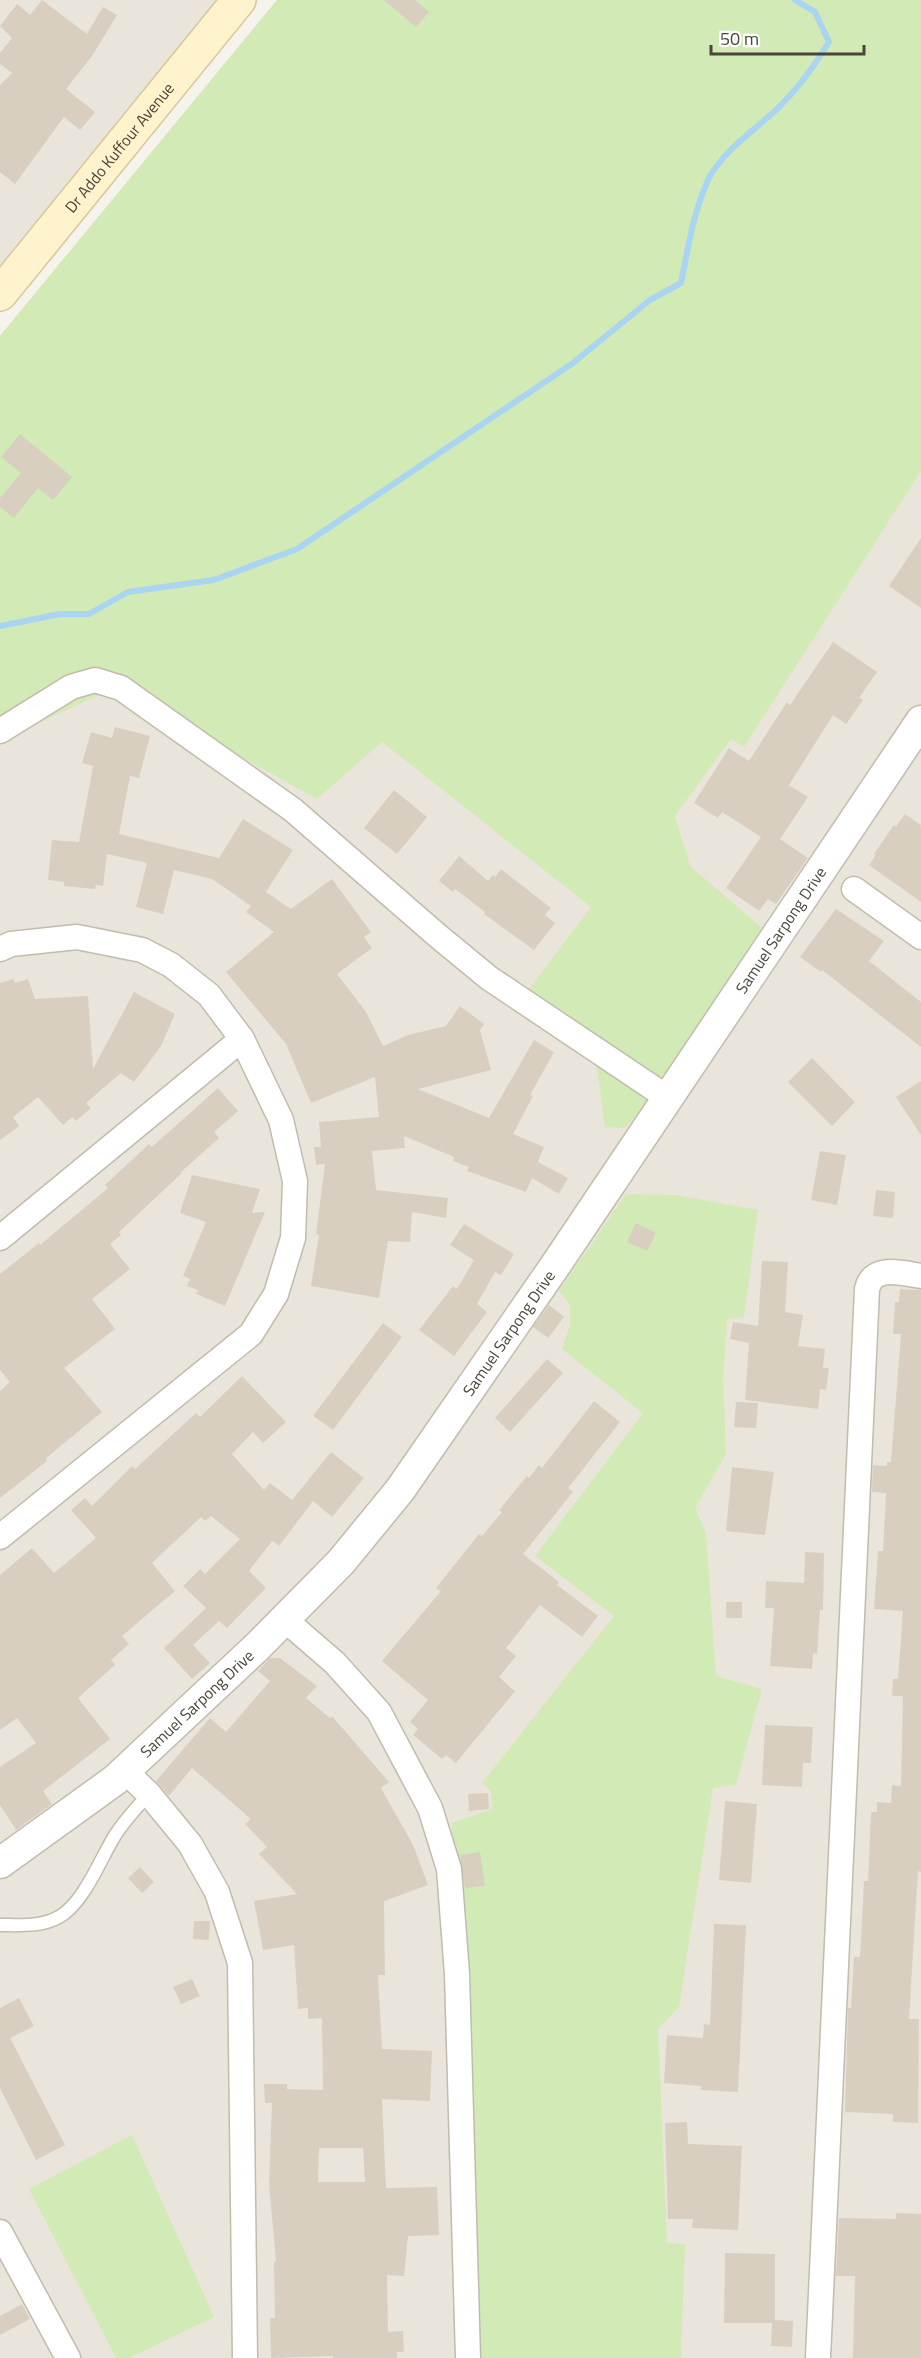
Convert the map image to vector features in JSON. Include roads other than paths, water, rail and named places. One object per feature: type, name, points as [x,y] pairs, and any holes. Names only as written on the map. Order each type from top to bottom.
[{"type":"main road","name":"Dr Addo Kuffour Avenue","points":[[0,294],[239,0]]},
{"type":"street","points":[[0,731],[71,687],[95,680],[121,688],[293,810],[489,978],[668,1098]]},
{"type":"street","name":"Samuel Sarpong Drive","points":[[0,1863],[125,1771],[256,1647],[341,1562],[400,1490],[668,1098],[921,721]]},
{"type":"street","points":[[854,889],[921,937]]},
{"type":"street","points":[[0,949],[11,944],[77,937],[142,950],[171,965],[209,995],[242,1039],[281,1120],[295,1181],[293,1238],[276,1294],[251,1334],[0,1537]]},
{"type":"street","points":[[0,1238],[242,1039]]},
{"type":"street","points":[[818,2358],[867,1289],[871,1279],[886,1272],[921,1276]]},
{"type":"street","points":[[283,1618],[335,1663],[379,1712],[430,1808],[449,1869],[457,1974],[468,2358]]},
{"type":"street","points":[[125,1771],[148,1794],[190,1844],[217,1892],[240,1963],[244,2358]]},
{"type":"street","points":[[0,2232],[68,2358]]},
{"type":"lane","points":[[0,1925],[36,1925],[57,1918],[66,1912],[85,1886],[120,1828],[148,1794]]},
{"type":"waterway","points":[[0,626],[60,614],[89,614],[128,592],[214,580],[297,549],[573,363],[650,300],[681,283],[698,205],[714,170],[729,152],[790,95],[811,70],[829,42],[815,12],[795,0]]}]
